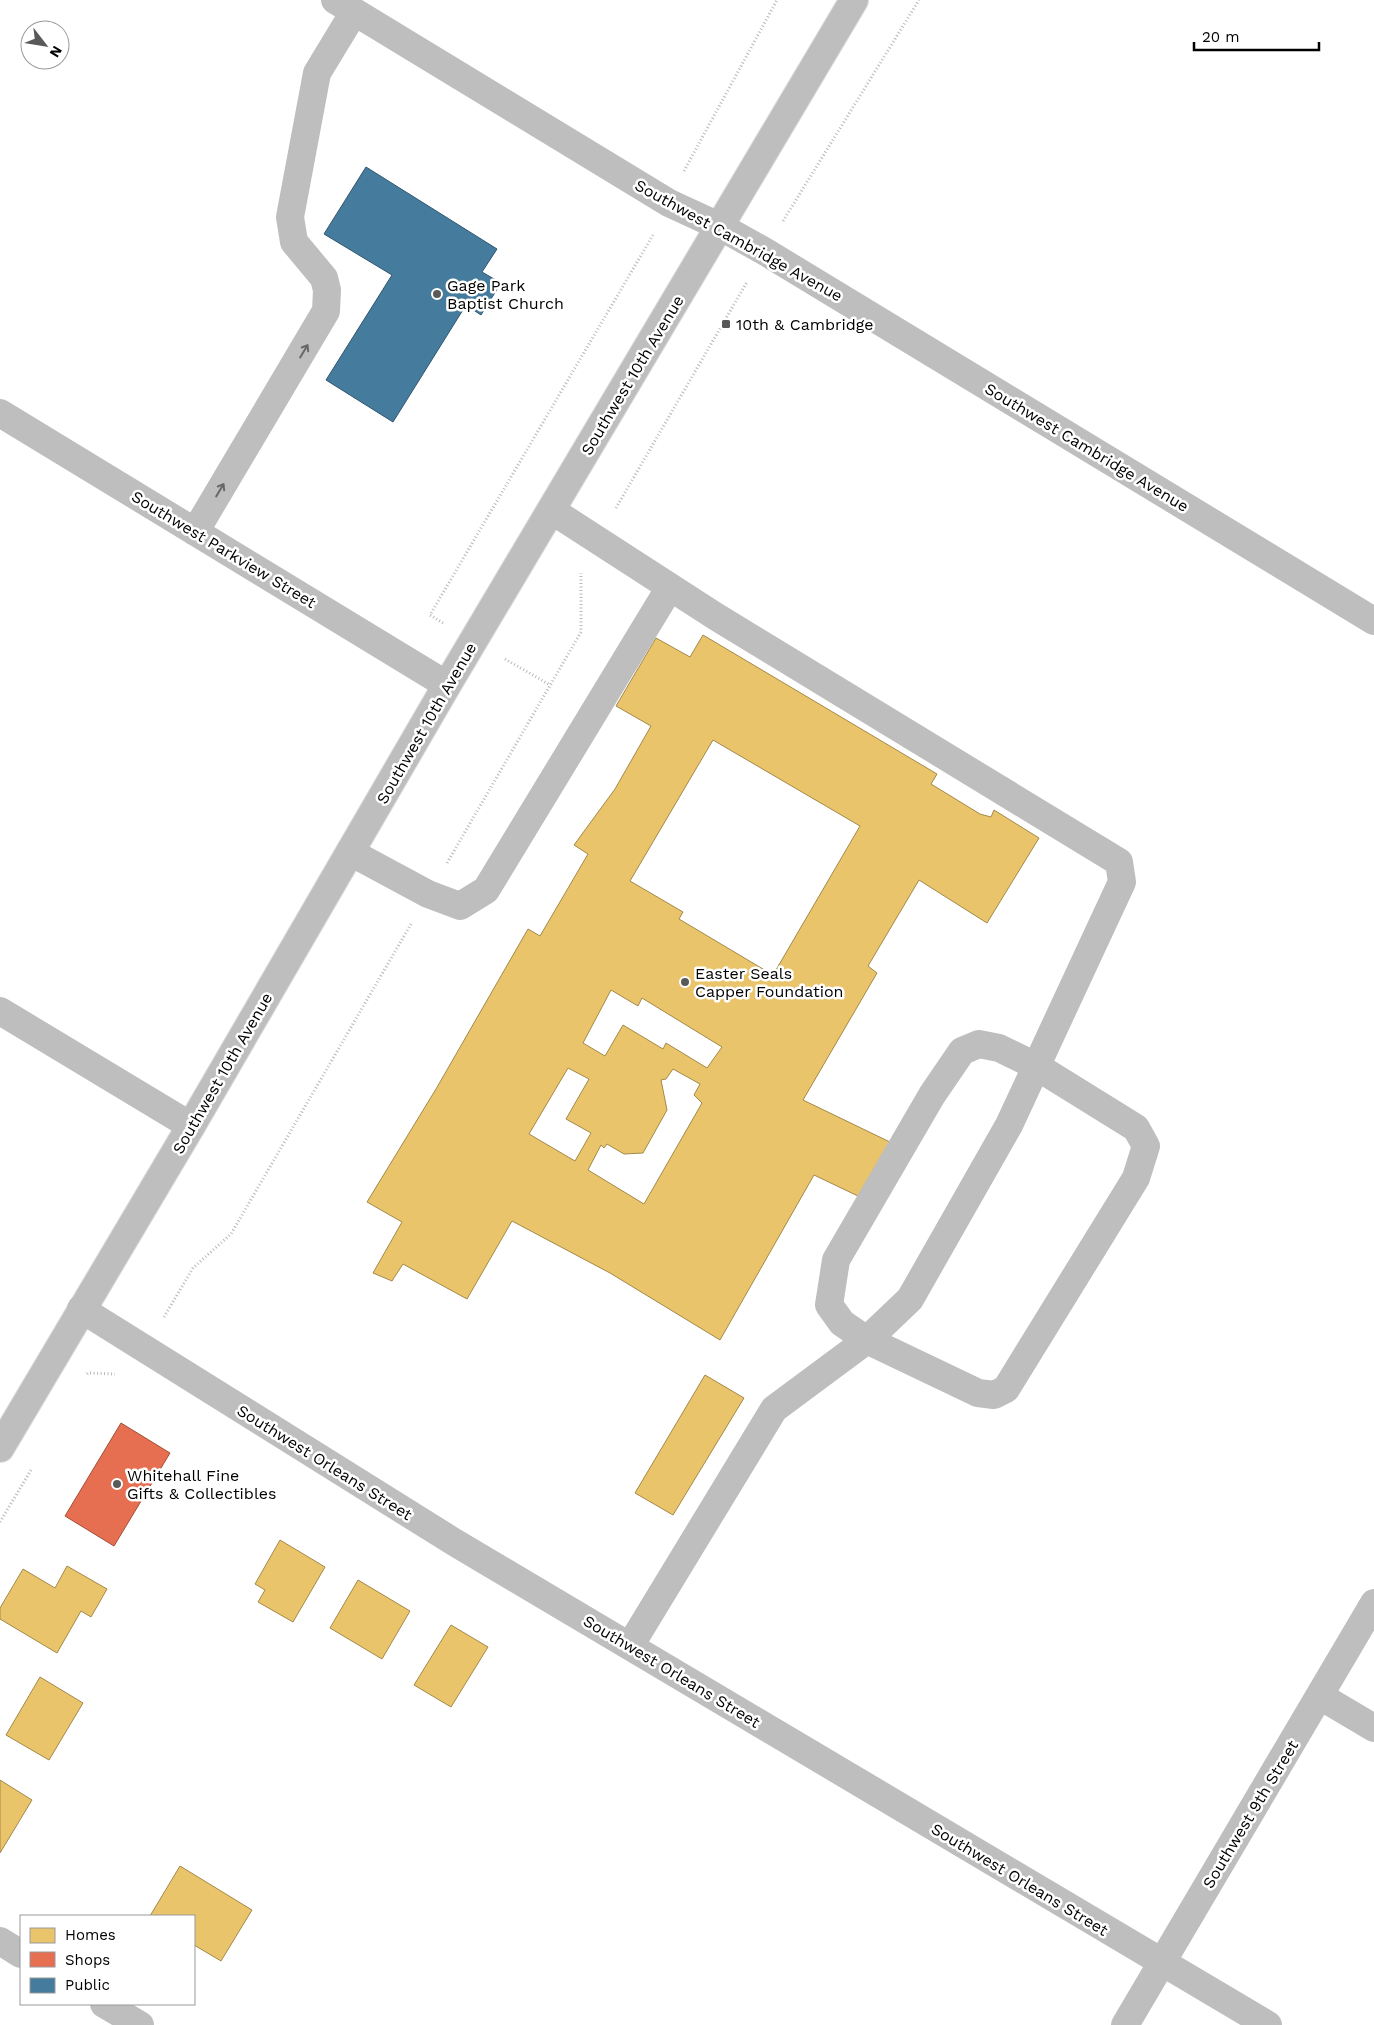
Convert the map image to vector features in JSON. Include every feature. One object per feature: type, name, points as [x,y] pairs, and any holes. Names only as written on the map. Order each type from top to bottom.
[{"type":"street","name":"Southwest 10th Avenue","points":[[0,1448],[191,1126],[447,685],[721,227],[854,0]]},
{"type":"street","name":"Southwest Cambridge Avenue","points":[[344,6],[669,203],[721,227],[764,251],[1374,621]]},
{"type":"street","points":[[195,532],[326,311],[327,290],[324,278],[294,242],[290,217],[317,72],[344,6]]},
{"type":"street","name":"Southwest Parkview Street","points":[[0,412],[447,685]]},
{"type":"street","points":[[552,510],[670,587],[1120,862],[1122,882],[1009,1125],[910,1299],[867,1340],[774,1409],[630,1646]]},
{"type":"street","points":[[350,852],[428,894],[460,906],[486,890],[670,587]]},
{"type":"street","points":[[0,1011],[191,1126]]},
{"type":"street","points":[[979,1044],[999,1048],[1036,1066],[1136,1128],[1146,1146],[1136,1178],[1006,1389],[994,1395],[978,1393],[867,1340],[842,1323],[829,1305],[836,1260],[932,1095],[962,1051],[979,1044]]},
{"type":"street","name":"Southwest Orleans Street","points":[[81,1309],[454,1542],[1268,2025]]},
{"type":"street","name":"Southwest 9th Street","points":[[1125,2025],[1374,1603]]},
{"type":"street","points":[[1320,1696],[1374,1728]]},
{"type":"street","points":[[0,1941],[20,1953]]},
{"type":"street","points":[[106,2005],[140,2025]]},
{"type":"path","points":[[550,685],[430,615],[647,247],[689,161],[777,0]]},
{"type":"path","points":[[84,1381],[88,1372],[129,1375],[193,1268],[231,1234],[581,632],[582,568],[597,540],[764,251],[919,0]]},
{"type":"path","points":[[0,1522],[34,1464]]},
{"type":"building: Homes","name":"Easter Seals Capper Foundation","points":[[703,635],[937,774],[931,784],[980,814],[991,817],[994,810],[1039,838],[987,923],[919,880],[868,966],[877,973],[803,1100],[892,1143],[858,1196],[814,1175],[720,1340],[610,1273],[512,1221],[467,1299],[403,1264],[392,1281],[373,1273],[402,1222],[367,1202],[436,1089],[528,929],[540,936],[588,854],[574,845],[615,789],[651,726],[616,706],[656,638],[690,657]],"holes":[[[713,740],[860,826],[773,975],[679,919],[683,912],[630,881]],[[611,990],[638,1006],[642,998],[722,1047],[707,1068],[666,1043],[663,1049],[623,1025],[605,1056],[583,1043]],[[568,1068],[589,1079],[566,1119],[591,1133],[575,1161],[529,1134]],[[673,1069],[700,1084],[694,1095],[702,1103],[644,1204],[588,1170],[601,1145],[604,1148],[607,1144],[624,1154],[643,1153],[667,1110],[661,1080],[666,1079]]]},
{"type":"building: Homes","points":[[705,1375],[744,1398],[673,1515],[635,1493]]},
{"type":"building: Homes","points":[[280,1540],[325,1567],[293,1622],[258,1602],[265,1590],[255,1584]]},
{"type":"building: Homes","points":[[67,1566],[107,1589],[91,1617],[81,1611],[57,1653],[0,1619],[0,1608],[23,1569],[55,1588]]},
{"type":"building: Homes","points":[[358,1580],[410,1611],[382,1659],[330,1628]]},
{"type":"building: Homes","points":[[451,1625],[488,1647],[451,1707],[414,1685]]},
{"type":"building: Homes","points":[[40,1677],[83,1703],[49,1760],[6,1735]]},
{"type":"building: Homes","points":[[0,1780],[32,1800],[0,1853]]},
{"type":"building: Homes","points":[[180,1866],[252,1910],[221,1961],[195,1946],[195,1915],[151,1915]]},
{"type":"building: Shops","name":"Whitehall Fine Gifts & Collectibles","points":[[121,1423],[170,1453],[114,1546],[65,1516]]},
{"type":"building: Public","name":"Gage Park Baptist Church","points":[[366,167],[497,249],[482,272],[501,283],[481,315],[466,305],[393,422],[326,380],[392,275],[324,234]]},
{"type":"place","name":"Gage Park Baptist Church","points":[[437,294]]},
{"type":"place","name":"10th & Cambridge","points":[[726,324]]},
{"type":"place","name":"Easter Seals Capper Foundation","points":[[685,982]]},
{"type":"place","name":"Whitehall Fine Gifts & Collectibles","points":[[117,1484]]}]
